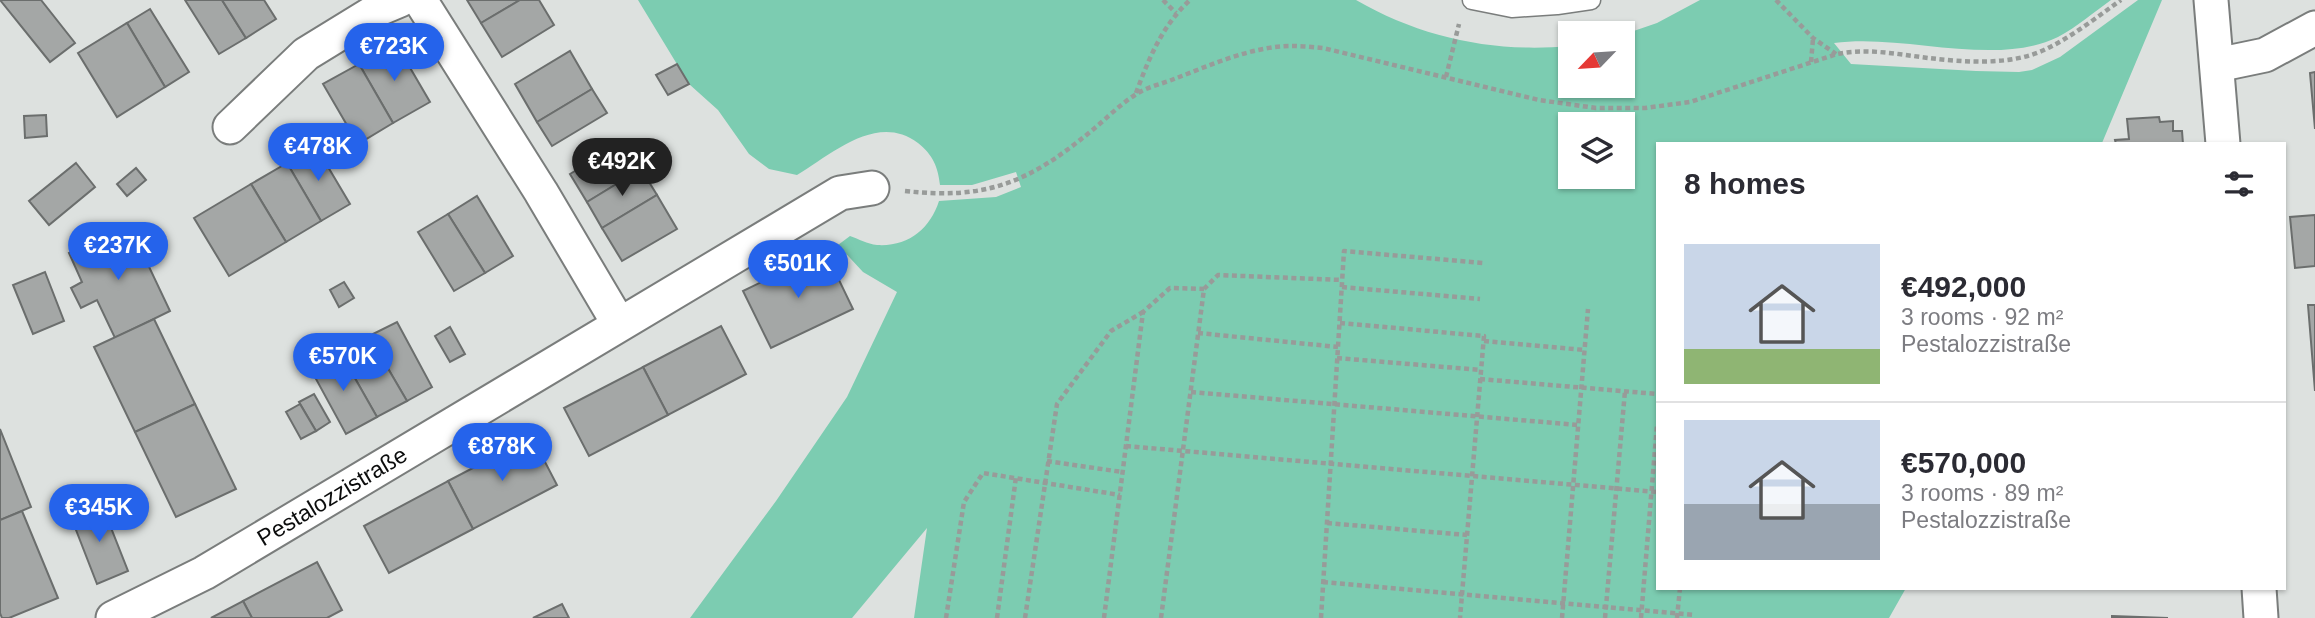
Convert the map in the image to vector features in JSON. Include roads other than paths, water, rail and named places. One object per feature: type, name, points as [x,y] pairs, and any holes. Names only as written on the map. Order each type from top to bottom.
[{"type":"street","points":[[230,127],[306,54],[400,0]]},
{"type":"street","points":[[420,0],[541,192],[619,324]]},
{"type":"street","points":[[2211,0],[2223,142]]},
{"type":"street","points":[[2217,65],[2265,55],[2315,27]]},
{"type":"street","name":"Pestalozzistraße","points":[[113,618],[204,573],[840,193],[872,188]]},
{"type":"street","points":[[2259,590],[2261,618]]},
{"type":"lane","points":[[1467,6],[1512,8],[1591,0]]}]
